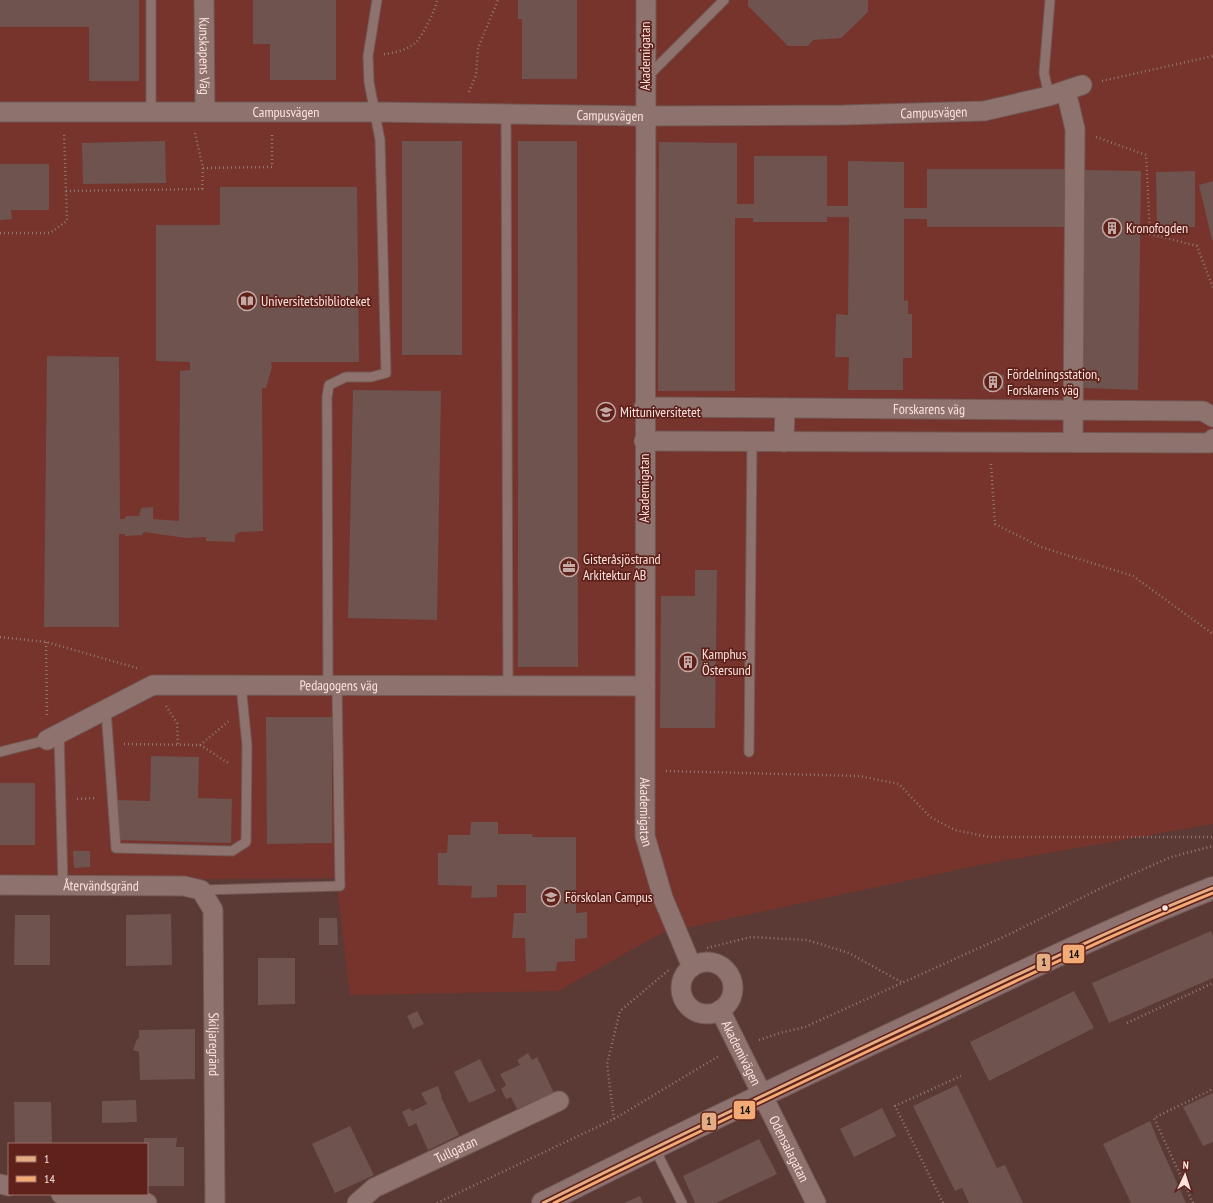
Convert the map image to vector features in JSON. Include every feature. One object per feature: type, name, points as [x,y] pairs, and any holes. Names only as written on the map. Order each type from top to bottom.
[{"type":"main road","points":[[543,1203],[762,1095],[1040,964],[1165,907],[1213,888]]},
{"type":"street","name":"Kunskapens Väg","points":[[198,111],[204,0]]},
{"type":"street","name":"Akademigatan","points":[[646,0],[644,408],[645,836],[663,898],[689,961]]},
{"type":"street","name":"Campusvägen","points":[[0,112],[374,112],[645,116],[844,115],[984,111],[1065,91]]},
{"type":"street","points":[[1065,91],[1075,130],[1073,442]]},
{"type":"street","name":"Forskarens väg","points":[[644,408],[1073,409],[1203,411],[1213,417]]},
{"type":"street","points":[[784,442],[785,408]]},
{"type":"street","points":[[644,441],[1210,443],[1213,439]]},
{"type":"street","name":"Pedagogens väg","points":[[53,737],[154,685],[644,686]]},
{"type":"street","name":"Återvändsgränd","points":[[0,885],[184,886],[202,890]]},
{"type":"street","name":"Skiljaregränd","points":[[202,890],[213,910],[215,1203]]},
{"type":"street","name":"Akademivägen","points":[[689,961],[712,963],[723,968],[728,974],[732,982],[731,998],[720,1010],[703,1014],[688,1006],[683,998],[681,990],[682,981],[689,961]]},
{"type":"street","name":"Akademivägen","points":[[720,1010],[762,1095]]},
{"type":"street","name":"Odensalagatan","points":[[762,1095],[816,1203]]},
{"type":"street","name":"Tullgatan","points":[[357,1203],[374,1188],[559,1101]]},
{"type":"street","points":[[67,1195],[98,1200],[147,1203]]},
{"type":"lane","points":[[150,0],[151,111]]},
{"type":"lane","points":[[202,890],[340,886],[333,685],[327,397],[329,385],[346,377],[372,377],[386,374],[380,140],[368,82],[368,56],[377,0]]},
{"type":"lane","points":[[645,78],[724,0]]},
{"type":"lane","points":[[1050,0],[1044,73],[1065,91]]},
{"type":"lane","points":[[506,114],[508,686]]},
{"type":"lane","points":[[749,752],[752,442]]},
{"type":"lane","points":[[106,710],[116,848],[232,851],[246,842],[247,745],[241,685]]},
{"type":"lane","points":[[0,752],[53,737],[61,800],[63,885]]},
{"type":"lane","points":[[654,1147],[682,1203]]},
{"type":"path","points":[[368,56],[394,53],[415,44],[425,29],[437,0]]},
{"type":"path","points":[[465,114],[466,98],[476,75],[478,48],[498,0]]},
{"type":"path","points":[[1065,91],[1213,56]]},
{"type":"path","points":[[0,234],[50,233],[67,221],[64,111]]},
{"type":"path","points":[[66,191],[202,189],[203,168],[198,111]]},
{"type":"path","points":[[203,168],[272,167],[272,112]]},
{"type":"path","points":[[1075,130],[1146,156],[1150,234],[1197,246],[1213,288]]},
{"type":"path","points":[[989,442],[995,524],[1041,547],[1133,576],[1213,634]]},
{"type":"path","points":[[0,637],[46,642],[142,670],[154,685],[177,723],[178,745]]},
{"type":"path","points":[[46,642],[53,737]]},
{"type":"path","points":[[200,744],[244,708]]},
{"type":"path","points":[[108,744],[200,744],[246,774]]},
{"type":"path","points":[[644,772],[665,771],[859,776],[899,784],[930,817],[955,830],[989,837],[1213,837]]},
{"type":"path","points":[[61,800],[112,797]]},
{"type":"path","points":[[437,1203],[614,1119],[714,1059],[737,1047],[780,1032],[805,1027],[1012,933],[1099,889],[1171,857],[1213,846]]},
{"type":"path","points":[[614,1119],[607,1064],[620,1011],[689,961],[700,949],[751,937],[807,940],[849,953],[903,983]]},
{"type":"path","points":[[1127,1023],[1213,983]]},
{"type":"path","points":[[943,1203],[895,1106],[961,1076]]},
{"type":"path","points":[[1193,1203],[1154,1118],[1213,1089]]},
{"type":"shaded area","name":"Mittuniversitetet","points":[[0,0],[1213,0],[1213,824],[980,865],[662,933],[558,991],[350,995],[336,878],[0,881]]},
{"type":"building","points":[[0,0],[139,0],[139,81],[89,81],[89,27],[0,27]]},
{"type":"building","points":[[253,0],[336,0],[336,80],[270,80],[270,44],[253,44]]},
{"type":"building","points":[[518,0],[577,0],[577,79],[522,79],[522,19],[518,19]]},
{"type":"building","points":[[748,0],[868,0],[868,12],[841,38],[813,40],[808,46],[788,46],[748,6]]},
{"type":"building","points":[[165,141],[166,183],[83,184],[82,143]]},
{"type":"building","points":[[402,141],[462,141],[462,355],[402,355]]},
{"type":"building","points":[[518,141],[577,141],[578,667],[518,667]]},
{"type":"building","points":[[659,142],[737,143],[737,204],[754,204],[754,156],[827,156],[827,206],[848,206],[848,161],[904,162],[904,208],[927,208],[927,169],[1067,169],[1067,227],[927,227],[927,219],[904,219],[904,301],[908,300],[908,314],[912,314],[912,358],[903,358],[903,390],[848,390],[849,357],[835,357],[836,314],[848,315],[849,217],[827,217],[827,222],[753,222],[753,218],[735,218],[735,391],[658,391]]},
{"type":"building","points":[[0,164],[49,164],[49,210],[11,210],[12,219],[0,220]]},
{"type":"building","name":"Kronofogden","points":[[1084,170],[1141,171],[1138,390],[1082,388]]},
{"type":"building","points":[[1195,171],[1195,227],[1157,227],[1156,172]]},
{"type":"building","points":[[1213,181],[1213,240],[1212,240],[1199,185]]},
{"type":"building","points":[[220,187],[357,187],[359,362],[271,362],[272,367],[266,388],[262,388],[263,531],[240,532],[235,535],[235,542],[206,541],[206,537],[186,538],[144,532],[142,535],[125,536],[125,534],[119,534],[119,627],[44,627],[47,356],[119,357],[120,519],[125,519],[126,516],[139,516],[141,508],[153,507],[153,519],[179,521],[180,371],[190,370],[190,362],[156,361],[156,225],[220,225]]},
{"type":"building","name":"Fördelningsstation, Forskarens väg","points":[[983,375],[1004,375],[1004,389],[983,389]]},
{"type":"building","points":[[353,390],[441,391],[437,620],[348,618]]},
{"type":"building","name":"Kamphus Östersund","points":[[695,570],[717,570],[715,728],[660,728],[661,596],[695,596]]},
{"type":"building","points":[[266,717],[332,717],[332,843],[267,844]]},
{"type":"building","points":[[151,756],[199,757],[198,798],[232,799],[231,843],[117,840],[118,800],[150,801]]},
{"type":"building","points":[[0,783],[35,783],[35,845],[0,845]]},
{"type":"building","name":"Förskolan Campus","points":[[471,822],[498,822],[498,834],[533,834],[532,837],[576,837],[576,913],[587,912],[587,938],[575,939],[575,961],[557,962],[556,971],[526,972],[525,938],[512,938],[514,913],[526,913],[526,885],[497,885],[497,897],[471,898],[472,886],[438,885],[438,853],[447,853],[448,835],[470,835]]},
{"type":"building","points":[[73,851],[90,851],[90,867],[74,868]]},
{"type":"building","points":[[171,914],[172,965],[126,966],[126,915]]},
{"type":"building","points":[[15,915],[50,915],[50,965],[14,965]]},
{"type":"building","points":[[319,918],[337,918],[338,945],[319,945]]},
{"type":"building","points":[[1211,931],[1213,936],[1213,978],[1109,1023],[1092,983]]},
{"type":"building","points":[[258,958],[295,958],[295,1004],[258,1005]]},
{"type":"building","points":[[1074,991],[1094,1028],[989,1081],[970,1042]]},
{"type":"building","points":[[417,1011],[424,1024],[413,1029],[407,1016]]},
{"type":"building","points":[[195,1029],[195,1079],[140,1080],[139,1052],[133,1050],[137,1039],[139,1038],[139,1030]]},
{"type":"building","points":[[528,1053],[532,1060],[537,1057],[554,1093],[517,1109],[511,1097],[506,1099],[501,1089],[506,1085],[500,1074],[520,1065],[517,1060]]},
{"type":"building","points":[[480,1059],[496,1091],[469,1103],[454,1072]]},
{"type":"building","points":[[957,1085],[997,1168],[1005,1165],[1023,1203],[969,1203],[962,1188],[955,1191],[913,1106]]},
{"type":"building","points":[[438,1086],[441,1097],[459,1135],[428,1150],[416,1123],[409,1127],[402,1112],[410,1108],[412,1111],[427,1104],[421,1093]]},
{"type":"building","points":[[1213,1093],[1213,1142],[1203,1146],[1183,1107]]},
{"type":"building","points":[[136,1100],[137,1122],[102,1123],[102,1101]]},
{"type":"building","points":[[14,1102],[51,1102],[52,1143],[15,1143]]},
{"type":"building","points":[[882,1108],[896,1136],[854,1157],[840,1129]]},
{"type":"building","points":[[1150,1121],[1186,1203],[1131,1203],[1103,1144]]},
{"type":"building","points":[[350,1126],[374,1175],[335,1193],[312,1144]]},
{"type":"building","points":[[144,1138],[177,1138],[176,1147],[184,1147],[184,1186],[148,1186],[148,1143],[144,1143]]},
{"type":"building","points":[[759,1139],[777,1174],[716,1203],[695,1203],[683,1176]]},
{"type":"building","points":[[640,1196],[643,1203],[624,1203]]},
{"type":"transit line","name":"1","points":[[543,1203],[735,1109],[1034,967],[1141,918],[1213,888]]},
{"type":"transit line","name":"14","points":[[554,1203],[742,1111],[1106,939],[1213,893]]},
{"type":"place","name":"Kronofogden","points":[[1112,228]]},
{"type":"place","name":"Universitetsbiblioteket","points":[[247,301]]},
{"type":"place","name":"Fördelningsstation, Forskarens väg","points":[[993,382]]},
{"type":"place","name":"Mittuniversitetet","points":[[606,412]]},
{"type":"place","name":"Gisteråsjöstrand Arkitektur AB","points":[[569,567]]},
{"type":"place","name":"Kamphus Östersund","points":[[688,662]]},
{"type":"place","name":"Förskolan Campus","points":[[551,897]]}]
